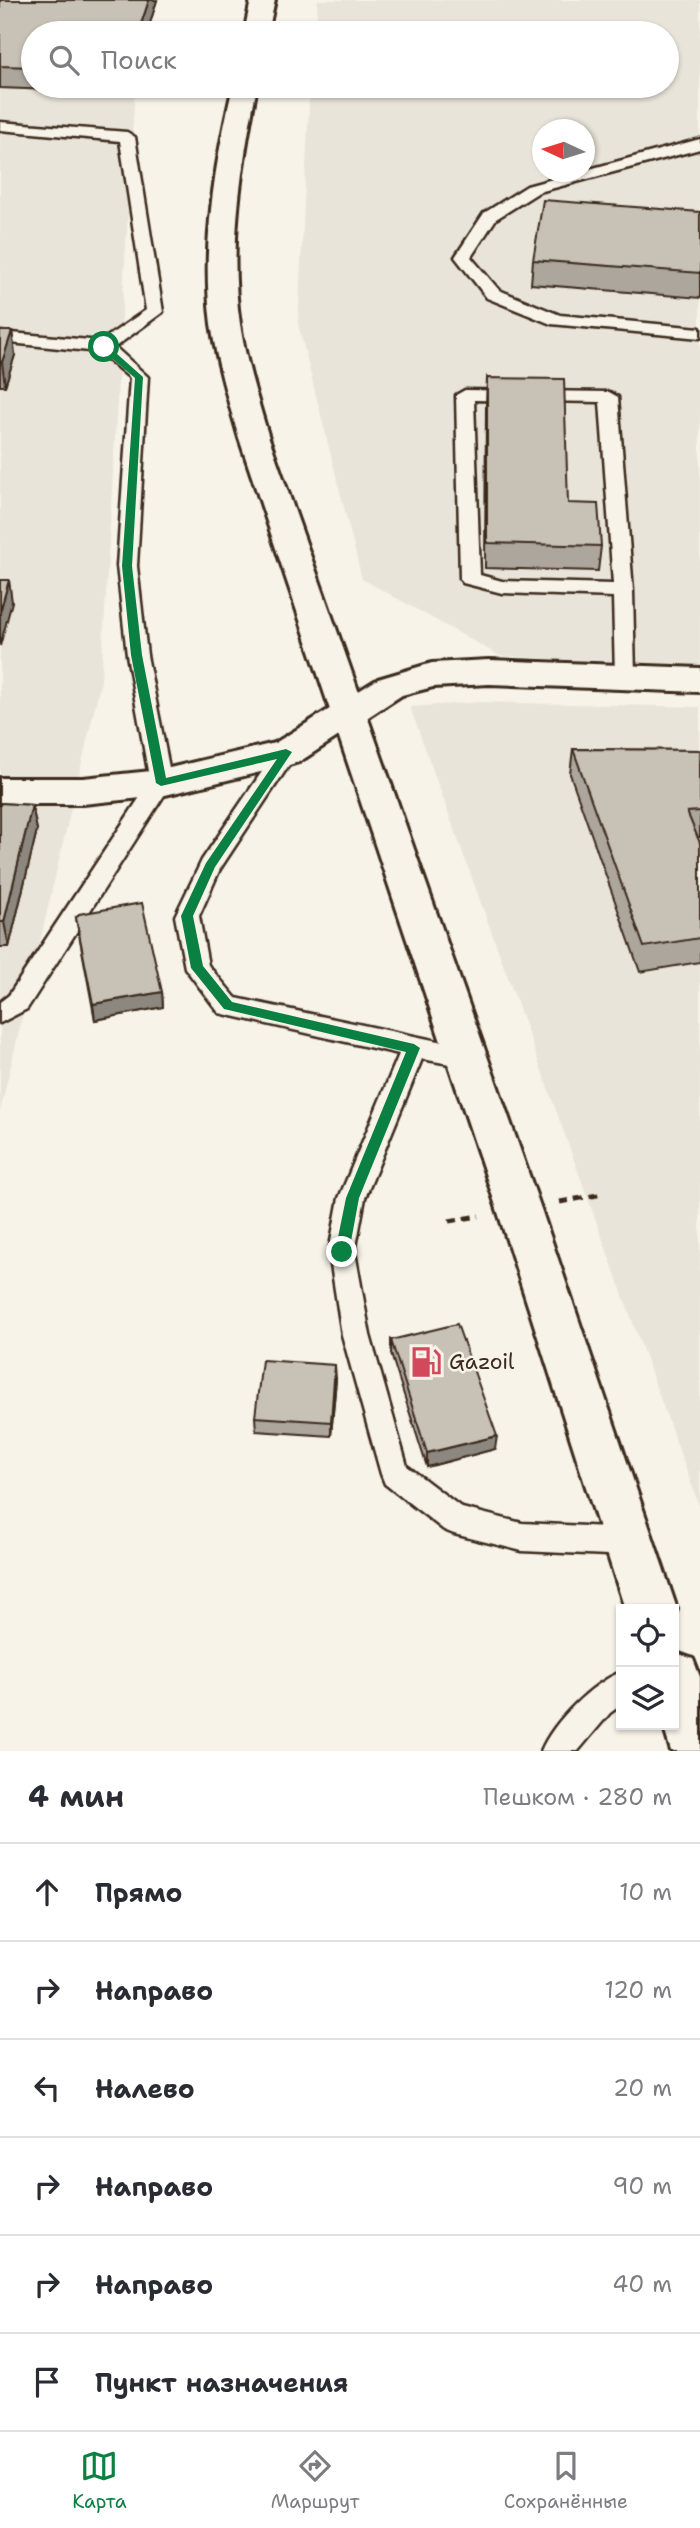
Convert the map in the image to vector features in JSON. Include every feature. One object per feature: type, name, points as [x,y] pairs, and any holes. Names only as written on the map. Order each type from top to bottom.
[{"type":"main road","points":[[259,21],[263,0]]},
{"type":"main road","points":[[243,98],[224,201],[222,259],[224,310],[254,438],[350,711],[649,1604]]},
{"type":"main road","points":[[0,791],[83,791],[161,783],[286,752],[390,687],[432,675],[489,672],[700,680]]},
{"type":"main road","points":[[679,1693],[698,1751]]},
{"type":"lane","points":[[0,126],[127,136],[155,312],[104,347]]},
{"type":"lane","points":[[700,144],[533,189],[490,216],[463,257],[493,294],[557,320],[700,333]]},
{"type":"lane","points":[[0,337],[104,347],[139,377],[127,566],[136,655],[161,783],[115,849],[18,1002],[0,1014]]},
{"type":"lane","points":[[623,590],[502,587],[470,579],[465,395],[609,397],[623,590],[625,676]]},
{"type":"lane","points":[[286,752],[210,866],[187,916],[197,968],[228,1006],[466,1057]]},
{"type":"lane","points":[[414,1048],[352,1198],[342,1252],[356,1335],[395,1474],[454,1520],[522,1537],[629,1542]]},
{"type":"lane","points":[[557,1751],[599,1702],[616,1690]]},
{"type":"shaded area","points":[[0,0],[21,21],[21,98],[134,98],[101,681],[0,1112]]},
{"type":"shaded area","points":[[318,0],[700,0],[700,668],[500,656],[362,579],[298,324],[309,98],[679,98],[679,21],[316,21]]},
{"type":"shaded area","points":[[481,702],[700,707],[700,1508],[410,707]]},
{"type":"building","points":[[0,0],[149,0],[142,21],[21,21],[21,67],[0,66]]},
{"type":"building","points":[[543,200],[700,212],[700,273],[533,260]]},
{"type":"building","points":[[0,331],[12,331],[2,362],[0,362]]},
{"type":"building","points":[[487,378],[564,379],[568,503],[598,504],[601,546],[487,543]]},
{"type":"building","points":[[0,580],[9,580],[0,612]]},
{"type":"building","points":[[573,749],[700,750],[700,811],[687,812],[700,843],[700,938],[644,947]]},
{"type":"building","points":[[0,803],[32,805],[4,922],[0,922]]},
{"type":"building","points":[[142,903],[162,992],[93,1004],[76,918],[79,914]]},
{"type":"building","points":[[457,1324],[497,1436],[427,1453],[391,1340]]},
{"type":"building","points":[[262,1360],[335,1365],[331,1422],[255,1417]]},
{"type":"place","name":"Gazoil","points":[[426,1362]]},
{"type":"route","points":[[104,347],[139,377],[127,566],[136,655],[161,783],[286,752],[210,866],[187,916],[197,968],[228,1006],[414,1048],[352,1198],[342,1252]]}]
